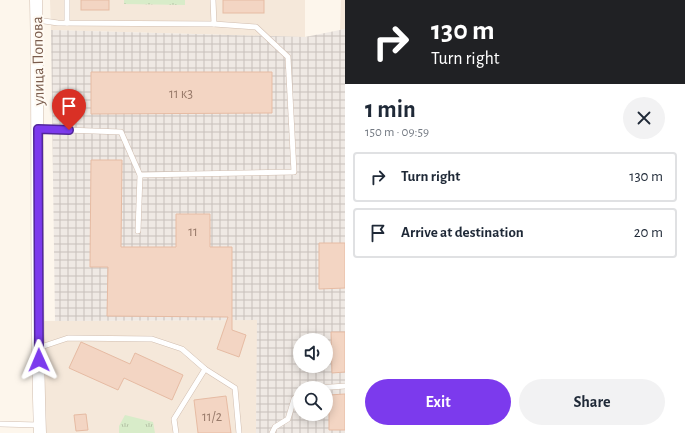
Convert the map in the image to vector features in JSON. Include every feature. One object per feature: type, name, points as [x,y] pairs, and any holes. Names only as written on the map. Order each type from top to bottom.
[{"type":"street","name":"улица Попова","points":[[36,0],[38,129],[38,348],[40,429]]},
{"type":"lane","points":[[67,0],[67,23]]},
{"type":"lane","points":[[213,0],[214,24]]},
{"type":"lane","points":[[36,20],[67,23],[214,24],[256,27],[288,57],[294,172],[140,175]]},
{"type":"lane","points":[[38,129],[121,132],[140,175],[138,231]]},
{"type":"lane","points":[[38,348],[68,338],[152,339],[182,349],[205,369],[235,388],[239,433]]},
{"type":"lane","points":[[176,433],[174,419],[205,369]]},
{"type":"lane","points":[[333,387],[345,386]]},
{"type":"lane","points":[[272,433],[275,427],[288,419],[293,402]]},
{"type":"lane","points":[[0,424],[40,429]]},
{"type":"shaded area","points":[[50,0],[305,0],[305,37],[51,30]]},
{"type":"shaded area","points":[[341,0],[345,0],[345,29],[340,30]]},
{"type":"shaded area","points":[[345,29],[345,433],[256,433],[257,320],[55,321],[51,30],[305,37]]},
{"type":"shaded area","points":[[258,320],[256,433],[45,433],[42,321]]},
{"type":"green space","points":[[124,0],[185,0],[185,5],[124,4]]},
{"type":"green space","points":[[125,415],[153,422],[155,433],[119,433],[119,426]]},
{"type":"building","points":[[81,0],[109,0],[109,10],[81,10]]},
{"type":"building","points":[[223,0],[264,0],[264,13],[223,13]]},
{"type":"building","points":[[91,72],[272,72],[272,113],[91,114]]},
{"type":"building","points":[[91,160],[122,160],[121,247],[176,247],[176,214],[210,214],[210,247],[232,247],[232,330],[246,335],[239,357],[217,349],[228,317],[107,316],[108,267],[90,267]]},
{"type":"building","points":[[319,243],[345,243],[345,288],[319,289]]},
{"type":"building","points":[[345,332],[345,372],[333,373],[333,333],[331,333]]},
{"type":"building","points":[[81,342],[130,364],[135,353],[183,375],[172,400],[124,378],[118,390],[69,368]]},
{"type":"building","points":[[345,394],[345,430],[329,430],[329,421],[333,421],[333,395]]},
{"type":"building","points":[[226,396],[231,433],[198,433],[194,400]]},
{"type":"building","points":[[86,414],[88,430],[76,431],[74,415]]},
{"type":"route","points":[[39,360],[38,129],[69,130]]}]
